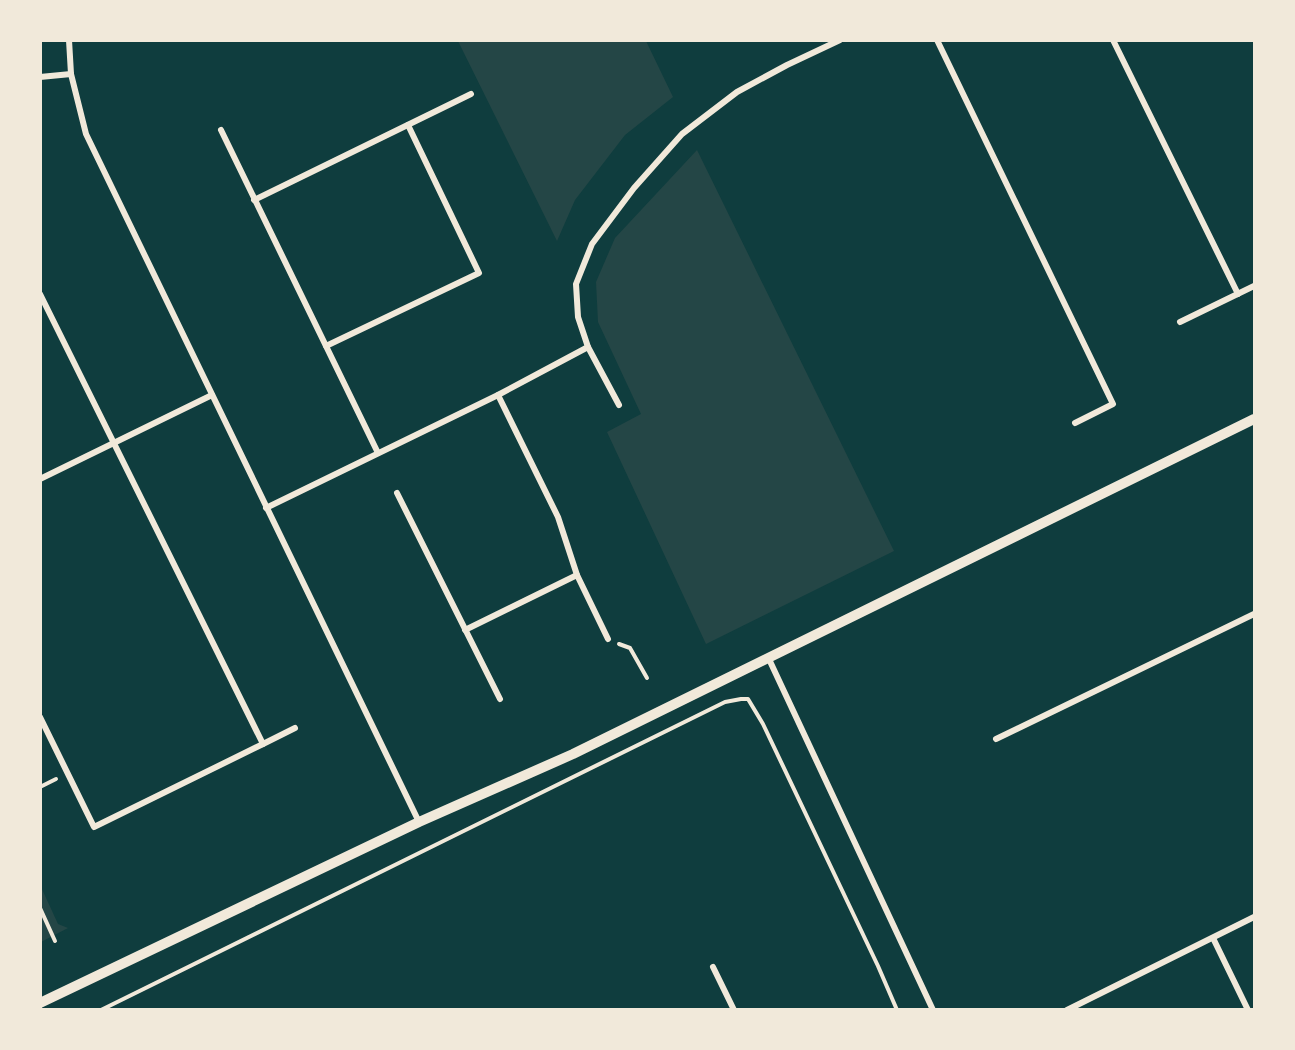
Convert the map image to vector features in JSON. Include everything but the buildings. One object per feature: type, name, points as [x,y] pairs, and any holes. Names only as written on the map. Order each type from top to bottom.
[{"type":"street","points":[[69,40],[71,74],[86,134],[419,822]]},
{"type":"street","points":[[619,405],[588,347],[578,317],[576,284],[592,244],[634,188],[682,134],[737,92],[840,40]]},
{"type":"street","points":[[937,40],[1113,404],[1075,423]]},
{"type":"street","points":[[1113,40],[1238,294]]},
{"type":"street","points":[[40,77],[71,74]]},
{"type":"street","points":[[255,200],[471,94]]},
{"type":"street","points":[[326,346],[479,273],[408,125]]},
{"type":"street","points":[[220,130],[378,453]]},
{"type":"street","points":[[1180,322],[1254,286]]},
{"type":"street","points":[[40,294],[44,307],[263,744]]},
{"type":"street","points":[[266,508],[498,395],[588,347]]},
{"type":"street","points":[[40,479],[212,395]]},
{"type":"street","points":[[498,395],[558,517],[577,575],[608,639]]},
{"type":"street","points":[[40,1003],[419,822],[573,754],[1254,419]]},
{"type":"street","points":[[397,493],[500,699]]},
{"type":"street","points":[[465,630],[577,575]]},
{"type":"street","points":[[996,739],[1254,614]]},
{"type":"street","points":[[768,657],[933,1010]]},
{"type":"street","points":[[40,717],[94,827],[295,728]]},
{"type":"street","points":[[1067,1010],[1254,917]]},
{"type":"street","points":[[1213,938],[1248,1010]]},
{"type":"street","points":[[713,967],[734,1010]]},
{"type":"path","points":[[608,639],[630,648],[646,678]]},
{"type":"path","points":[[101,1010],[725,702],[741,699],[748,699],[763,724],[897,1010]]},
{"type":"path","points":[[40,908],[56,941]]},
{"type":"shaded area","points":[[458,41],[646,41],[673,97],[625,135],[575,200],[557,241]]},
{"type":"shaded area","points":[[697,150],[894,551],[706,644],[607,432],[641,414],[598,322],[596,282],[615,238]]},
{"type":"shaded area","points":[[41,887],[58,924],[68,928],[41,942]]}]
